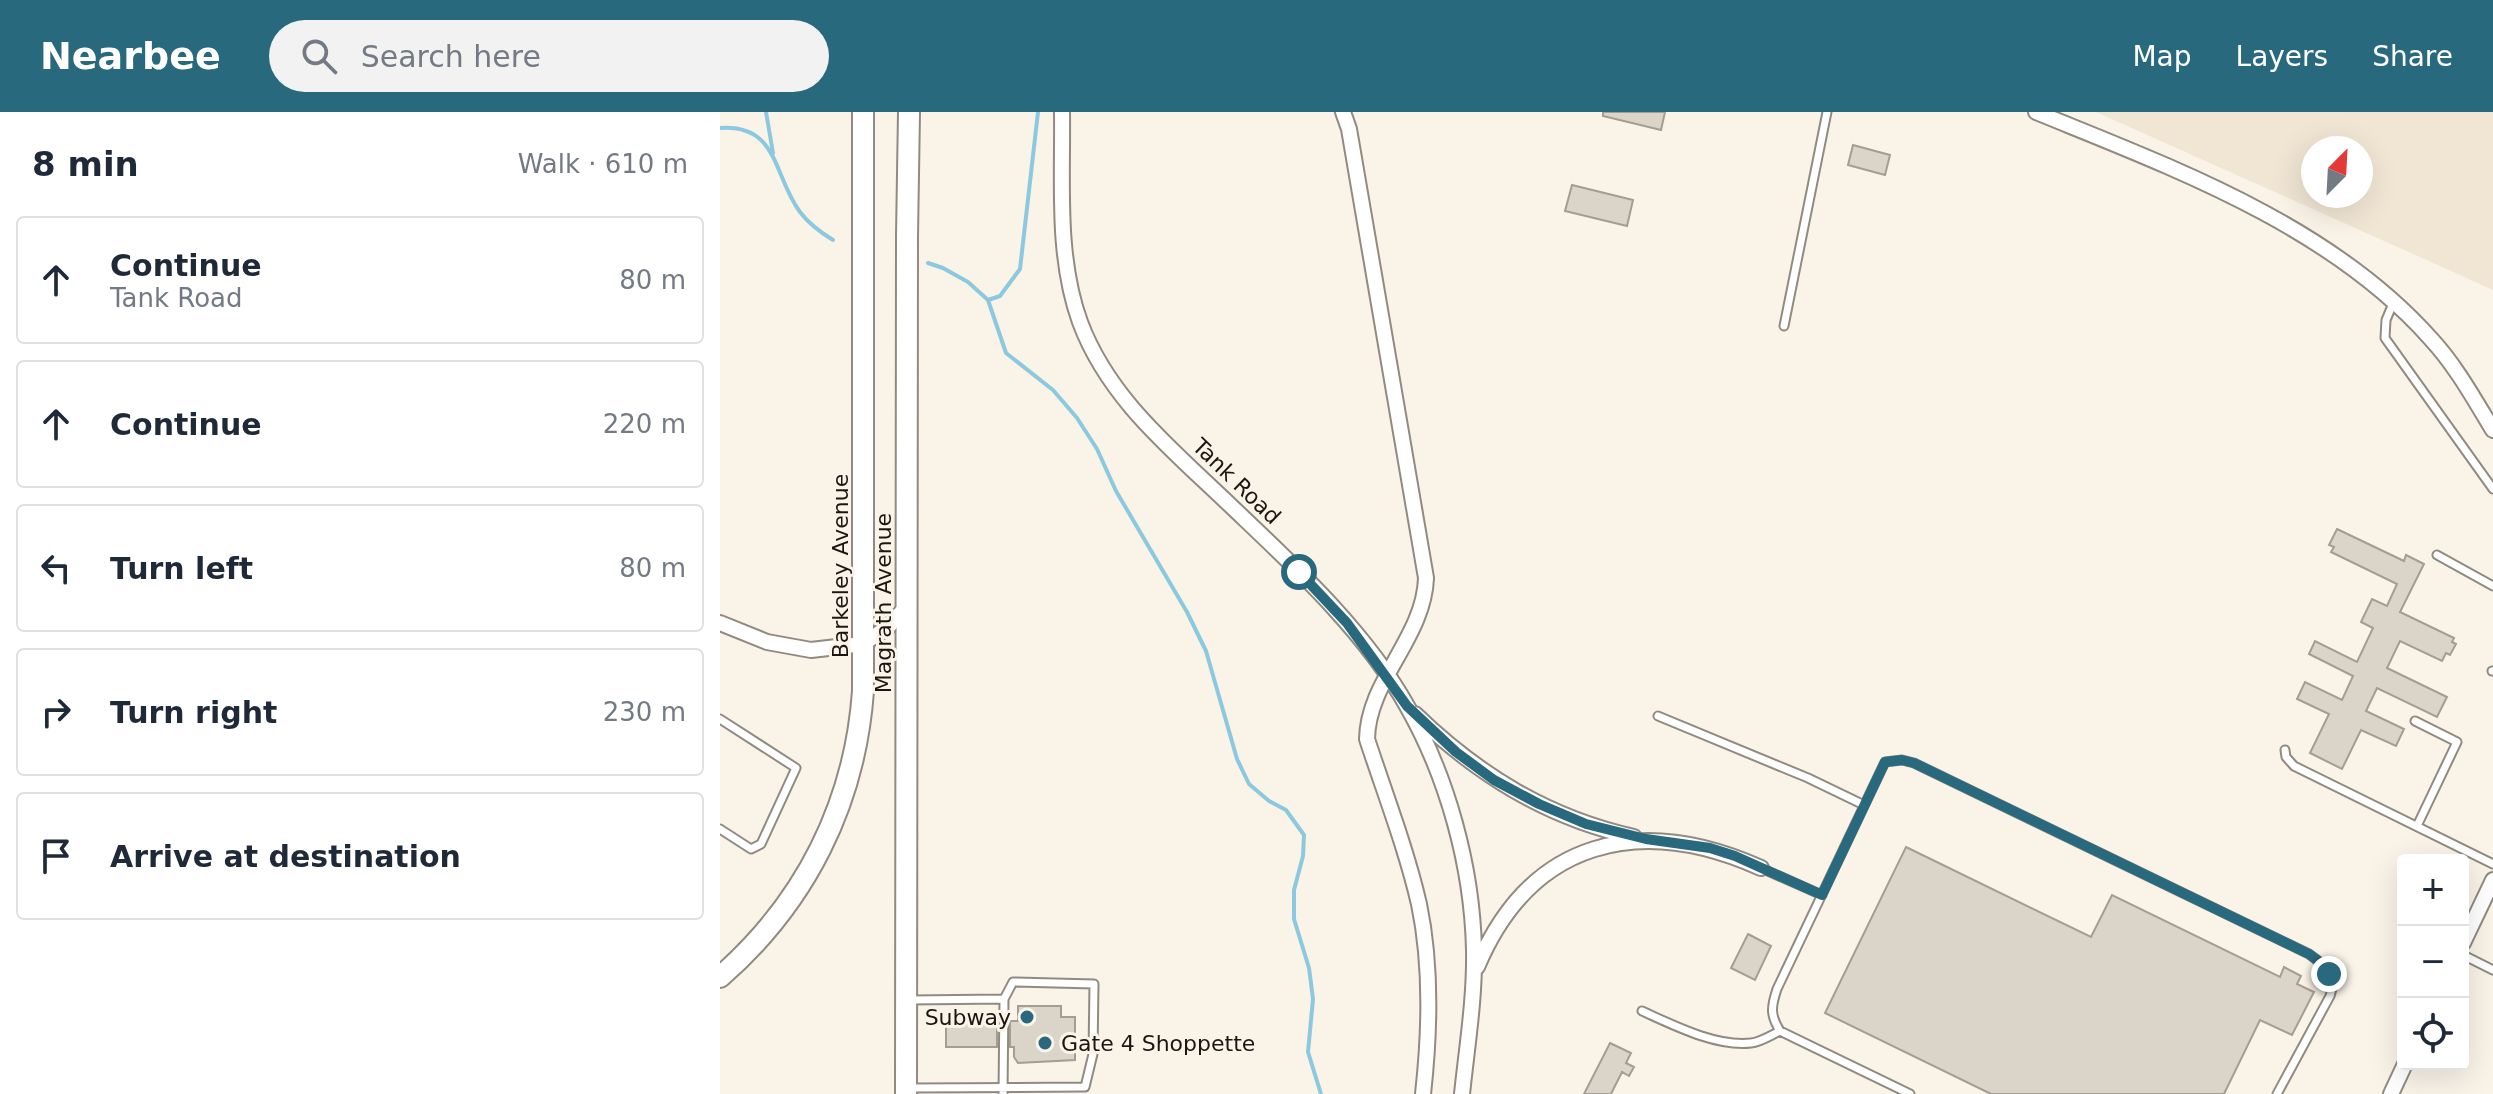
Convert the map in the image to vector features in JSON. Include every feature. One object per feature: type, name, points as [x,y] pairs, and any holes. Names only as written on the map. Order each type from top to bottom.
[{"type":"main road","name":"Barkeley Avenue","points":[[720,977],[778,917],[813,866],[834,823],[860,731],[863,691],[863,112]]},
{"type":"main road","name":"Magrath Avenue","points":[[906,1091],[909,112]]},
{"type":"street","name":"Tank Road","points":[[1062,112],[1065,269],[1080,322],[1095,356],[1135,412],[1347,623],[1407,706],[1430,754],[1454,820],[1469,891],[1474,975],[1462,1094]]},
{"type":"street","points":[[1343,112],[1349,129],[1426,578],[1419,618],[1373,703],[1367,739],[1419,905],[1426,949],[1429,997],[1423,1094]]},
{"type":"street","points":[[2036,112],[2156,161],[2256,209],[2335,257],[2394,301],[2445,356],[2493,430]]},
{"type":"street","points":[[720,623],[767,642],[811,650],[863,644],[888,627],[907,606]]},
{"type":"street","points":[[1407,706],[1473,765],[1515,793],[1586,824],[1646,839],[1710,848],[1761,868]]},
{"type":"street","points":[[1474,975],[1506,913],[1547,873],[1586,852],[1646,839]]},
{"type":"street","points":[[2469,930],[2493,880]]},
{"type":"street","points":[[2391,1094],[2402,1070]]},
{"type":"lane","points":[[1784,326],[1827,112]]},
{"type":"lane","points":[[2394,301],[2386,320],[2385,338],[2493,489]]},
{"type":"lane","points":[[2437,555],[2493,586]]},
{"type":"lane","points":[[1658,716],[1808,778],[1864,805]]},
{"type":"lane","points":[[720,719],[796,768],[761,844],[751,849],[720,829]]},
{"type":"lane","points":[[2415,721],[2457,742],[2417,826]]},
{"type":"lane","points":[[2285,750],[2286,757],[2294,766],[2493,864]]},
{"type":"lane","points":[[1910,1094],[1780,1031],[1771,1017],[1771,1006],[1885,762],[1902,760],[1914,763],[2309,954],[2321,963],[2333,985],[2330,996],[2277,1094]]},
{"type":"lane","points":[[1761,868],[1822,895]]},
{"type":"lane","points":[[2469,958],[2493,970]]},
{"type":"lane","points":[[906,1091],[1084,1090],[1093,1054],[1094,984],[1013,982],[1004,999],[1003,1090]]},
{"type":"lane","points":[[906,1000],[1004,999]]},
{"type":"lane","points":[[1642,1011],[1683,1030],[1734,1042],[1753,1043],[1780,1031]]},
{"type":"shaded area","points":[[2096,112],[2493,112],[2493,290],[2310,208],[2373,208],[2373,136],[2301,136],[2301,204]]},
{"type":"building","points":[[1603,112],[1665,112],[1661,130],[1603,116]]},
{"type":"building","points":[[1853,145],[1890,155],[1885,175],[1848,165]]},
{"type":"building","points":[[1572,185],[1633,200],[1627,226],[1565,211]]},
{"type":"building","points":[[2337,529],[2404,561],[2406,555],[2424,564],[2400,612],[2454,638],[2452,642],[2456,644],[2442,661],[2400,641],[2387,668],[2447,697],[2437,717],[2377,688],[2366,711],[2404,729],[2396,746],[2361,730],[2342,769],[2310,753],[2329,714],[2297,699],[2305,682],[2342,700],[2353,676],[2309,654],[2315,641],[2357,662],[2373,628],[2361,622],[2372,599],[2387,606],[2397,584],[2331,552],[2334,547],[2329,545]]},
{"type":"building","points":[[1906,847],[2091,937],[2112,895],[2280,977],[2284,967],[2301,976],[2297,984],[2314,992],[2292,1035],[2260,1020],[2224,1094],[1991,1094],[1825,1013]]},
{"type":"building","points":[[1748,934],[1771,946],[1755,980],[1731,968]]},
{"type":"building","name":"Gate 4 Shoppette","points":[[1018,1006],[1061,1006],[1061,1017],[1075,1017],[1075,1060],[1018,1063],[1014,1057],[1014,1047],[1010,1047],[1010,1021],[1018,1021]]},
{"type":"building","points":[[946,1021],[997,1021],[997,1047],[946,1047]]},
{"type":"building","points":[[1610,1043],[1631,1053],[1626,1063],[1634,1067],[1629,1076],[1622,1072],[1611,1094],[1584,1094]]},
{"type":"waterway","points":[[766,112],[773,153]]},
{"type":"waterway","points":[[988,300],[1000,296],[1020,269],[1038,112]]},
{"type":"waterway","points":[[720,128],[754,134],[764,143],[800,212],[815,228],[833,240]]},
{"type":"waterway","points":[[928,263],[968,282],[988,300],[1006,353],[1053,390],[1077,418],[1097,449],[1116,491],[1187,612],[1206,651],[1237,759],[1249,784],[1269,801],[1286,810],[1304,835],[1303,856],[1294,890],[1294,919],[1309,968],[1313,999],[1308,1052],[1321,1094]]},
{"type":"place","name":"Subway","points":[[1027,1017]]},
{"type":"place","name":"Gate 4 Shoppette","points":[[1045,1043]]},
{"type":"route","points":[[1299,572],[1347,623],[1407,706],[1439,737],[1494,780],[1564,816],[1612,832],[1710,848],[1822,895],[1885,762],[1902,760],[1914,763],[2309,954],[2329,974]]}]
